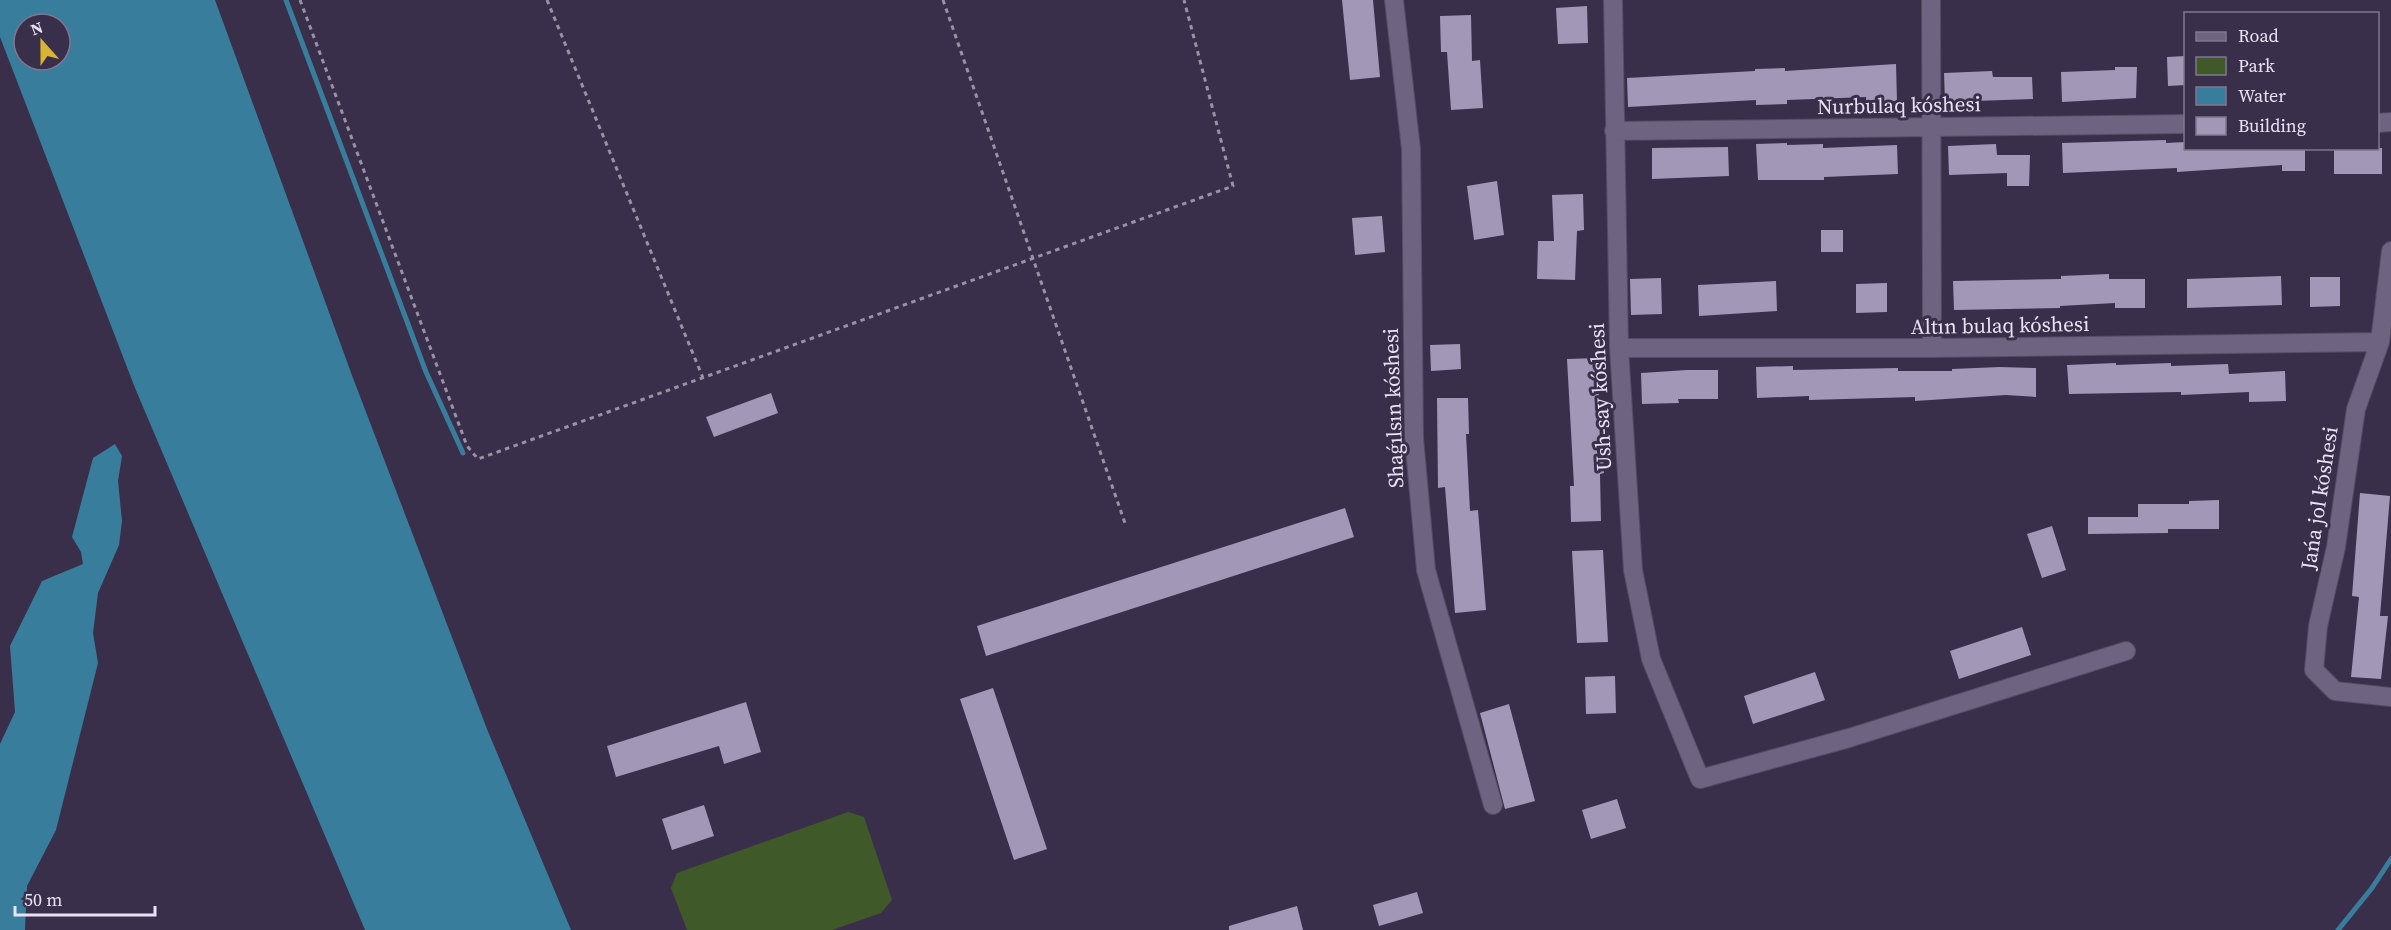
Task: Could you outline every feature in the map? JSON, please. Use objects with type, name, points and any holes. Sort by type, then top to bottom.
[{"type":"street","name":"Shaǵılsın kóshesi","points":[[1394,0],[1411,149],[1414,438],[1426,570],[1493,806]]},
{"type":"street","name":"Ush-say kóshesi","points":[[1613,0],[1619,348],[1633,570],[1651,659],[1700,779],[1850,738],[2126,651]]},
{"type":"street","points":[[1931,0],[1932,348]]},
{"type":"street","name":"Nurbulaq kóshesi","points":[[1614,131],[2184,124]]},
{"type":"street","name":"Jańa jol kóshesi","points":[[2391,251],[2380,342],[2356,409],[2336,547],[2318,626],[2314,670],[2335,691],[2391,697]]},
{"type":"street","name":"Altın bulaq kóshesi","points":[[1619,348],[1932,348],[2380,342]]},
{"type":"path","points":[[300,0],[467,446],[478,459],[1233,186],[1184,0]]},
{"type":"path","points":[[547,0],[703,378]]},
{"type":"path","points":[[943,0],[1126,526]]},
{"type":"green space","points":[[848,812],[864,817],[892,900],[881,913],[832,930],[687,930],[671,888],[677,873]]},
{"type":"water","points":[[0,0],[215,0],[353,378],[487,729],[571,930],[365,930],[135,388],[13,72],[72,72],[72,12],[12,12],[12,68],[0,37]]},
{"type":"water","points":[[115,444],[122,456],[118,481],[122,521],[119,545],[98,593],[93,633],[98,663],[56,830],[27,886],[25,930],[0,930],[0,744],[15,712],[10,646],[42,581],[83,564],[81,552],[72,537],[93,458]]},
{"type":"building","points":[[1342,0],[1373,0],[1380,77],[1350,80]]},
{"type":"building","points":[[1587,6],[1588,43],[1558,44],[1556,8]]},
{"type":"building","points":[[1471,15],[1472,61],[1480,60],[1483,108],[1451,110],[1447,52],[1441,52],[1440,16]]},
{"type":"building","points":[[2184,56],[2184,85],[2168,86],[2167,57]]},
{"type":"building","points":[[1896,64],[1897,101],[1866,102],[1866,97],[1787,100],[1787,104],[1756,105],[1756,100],[1628,107],[1627,78],[1755,71],[1755,69],[1785,68],[1785,71]]},
{"type":"building","points":[[2115,67],[2137,67],[2136,98],[2062,102],[2061,72],[2115,70]]},
{"type":"building","points":[[1992,71],[1993,77],[2032,77],[2033,99],[1945,102],[1944,73]]},
{"type":"building","points":[[2166,140],[2166,143],[2184,142],[2184,150],[2305,150],[2305,171],[2282,171],[2282,165],[2177,172],[2177,168],[2063,173],[2062,143]]},
{"type":"building","points":[[1787,143],[1787,145],[1823,144],[1823,148],[1897,145],[1898,174],[1824,177],[1824,180],[1758,180],[1756,144]]},
{"type":"building","points":[[1996,144],[1997,155],[2030,155],[2029,186],[2007,186],[2007,173],[1949,175],[1948,146]]},
{"type":"building","points":[[1728,147],[1729,176],[1652,179],[1652,148]]},
{"type":"building","points":[[2382,148],[2382,174],[2334,174],[2334,150],[2379,150]]},
{"type":"building","points":[[1497,181],[1504,235],[1474,240],[1467,186]]},
{"type":"building","points":[[1583,194],[1584,230],[1577,231],[1575,280],[1537,279],[1538,241],[1554,241],[1552,195]]},
{"type":"building","points":[[1382,216],[1385,252],[1355,255],[1352,218]]},
{"type":"building","points":[[1821,230],[1843,230],[1843,252],[1821,252]]},
{"type":"building","points":[[2109,274],[2109,279],[2145,279],[2145,308],[2115,308],[2115,303],[2060,306],[2060,308],[1954,310],[1953,281],[2061,279],[2061,276]]},
{"type":"building","points":[[2281,276],[2282,305],[2187,308],[2187,279]]},
{"type":"building","points":[[2310,277],[2340,277],[2340,306],[2310,307]]},
{"type":"building","points":[[1661,278],[1662,314],[1631,315],[1630,279]]},
{"type":"building","points":[[1776,281],[1777,311],[1699,316],[1698,285]]},
{"type":"building","points":[[1887,283],[1887,312],[1856,313],[1856,284]]},
{"type":"building","points":[[1460,344],[1461,369],[1431,371],[1430,345]]},
{"type":"building","points":[[1598,358],[1600,449],[1603,449],[1604,473],[1600,474],[1601,521],[1571,522],[1570,486],[1574,486],[1567,359]]},
{"type":"building","points":[[2116,363],[2116,365],[2171,363],[2171,366],[2228,364],[2229,374],[2285,371],[2286,401],[2249,402],[2249,392],[2181,395],[2181,392],[2069,394],[2067,365]]},
{"type":"building","points":[[1793,366],[1793,370],[1898,368],[1898,371],[2036,368],[2036,397],[2006,395],[1915,401],[1915,397],[1809,400],[1809,396],[1757,398],[1756,367]]},
{"type":"building","points":[[1718,370],[1718,399],[1678,399],[1679,403],[1642,404],[1641,373]]},
{"type":"building","points":[[771,393],[778,413],[714,437],[706,417]]},
{"type":"building","points":[[1437,398],[1468,398],[1469,434],[1466,434],[1470,511],[1478,510],[1486,610],[1455,613],[1445,487],[1438,488]]},
{"type":"building","points":[[2360,493],[2390,496],[2380,616],[2388,616],[2381,679],[2351,677],[2359,597],[2352,596]]},
{"type":"building","points":[[2219,500],[2219,529],[2168,529],[2168,533],[2088,534],[2088,517],[2138,517],[2138,504],[2189,504],[2189,501]]},
{"type":"building","points":[[1345,508],[1354,537],[986,656],[977,626]]},
{"type":"building","points":[[2052,526],[2066,570],[2042,578],[2027,534]]},
{"type":"building","points":[[1603,550],[1608,642],[1577,643],[1572,551]]},
{"type":"building","points":[[2022,627],[2031,655],[1959,679],[1950,651]]},
{"type":"building","points":[[1815,672],[1825,700],[1753,724],[1744,696]]},
{"type":"building","points":[[1615,676],[1616,713],[1586,714],[1585,677]]},
{"type":"building","points":[[993,688],[1047,849],[1014,860],[960,699]]},
{"type":"building","points":[[746,702],[761,752],[724,764],[719,746],[616,777],[607,746]]},
{"type":"building","points":[[1509,704],[1535,801],[1505,809],[1480,713]]},
{"type":"building","points":[[1617,799],[1626,828],[1591,839],[1582,810]]},
{"type":"building","points":[[704,805],[714,836],[672,850],[662,819]]},
{"type":"building","points":[[1417,892],[1423,913],[1379,926],[1373,905]]},
{"type":"building","points":[[1297,906],[1303,930],[1229,930],[1229,926]]},
{"type":"waterway","points":[[286,0],[426,372],[463,453]]},
{"type":"waterway","points":[[2338,930],[2372,888],[2391,859]]}]
